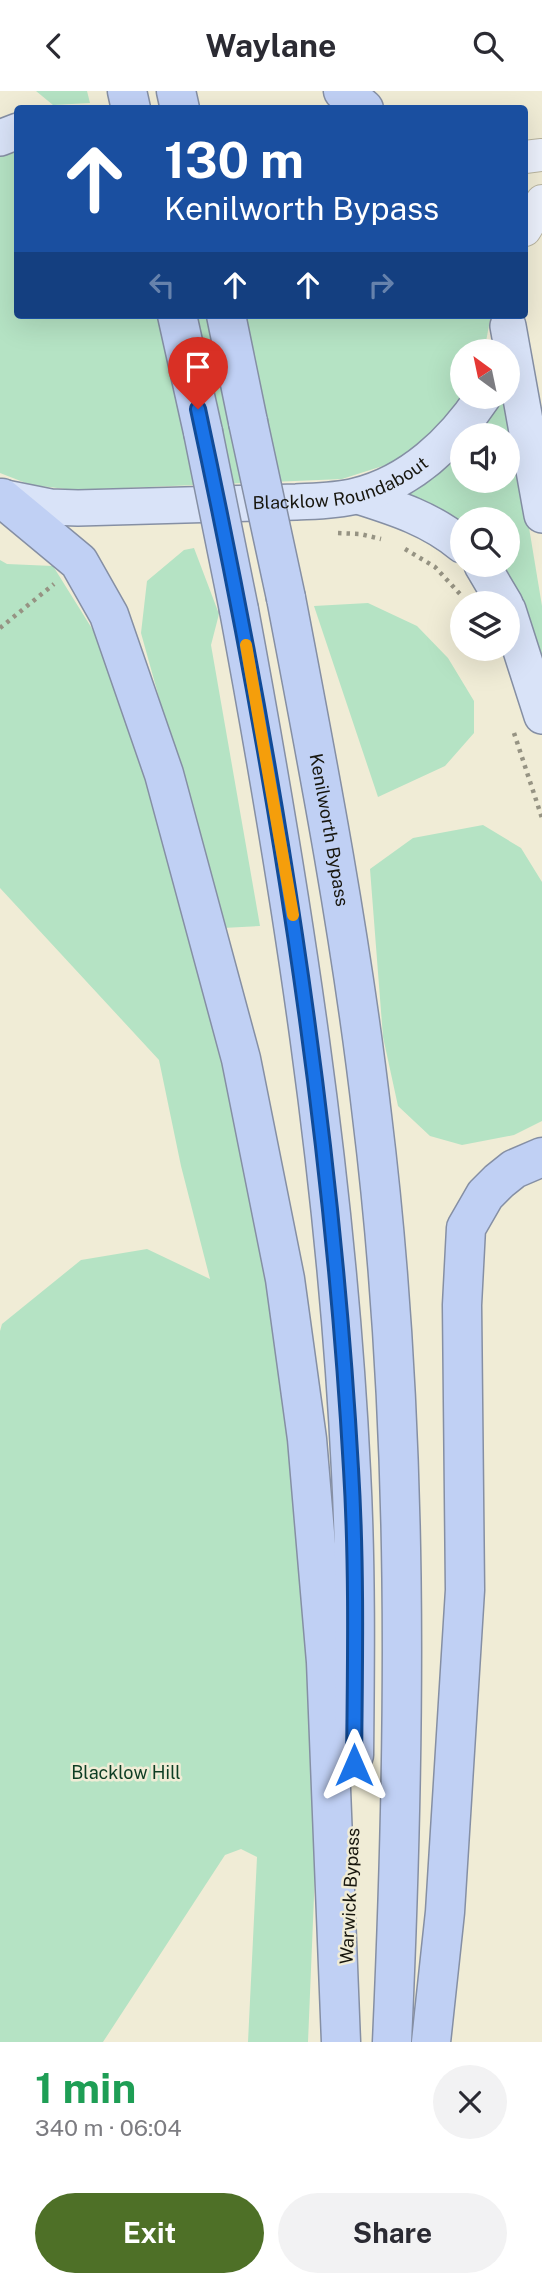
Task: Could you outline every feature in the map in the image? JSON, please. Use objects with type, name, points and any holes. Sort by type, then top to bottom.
[{"type":"highway","points":[[343,91],[360,105]]},
{"type":"highway","name":"Warwick Bypass","points":[[178,319],[203,432],[268,764],[303,987],[334,1248],[351,1469],[355,1583],[354,1817],[342,2042]]},
{"type":"highway","name":"Kenilworth Bypass","points":[[227,319],[286,598],[341,896],[373,1118],[393,1352],[402,1545],[401,1853],[392,2042]]},
{"type":"highway","points":[[1,498],[79,562],[109,615],[164,774],[241,1059],[285,1279],[307,1439],[326,1662],[342,2042]]},
{"type":"highway","points":[[431,2042],[446,1899],[465,1590],[462,1305],[466,1228],[485,1195],[499,1181],[514,1169],[542,1157]]},
{"type":"main road","points":[[528,225],[542,201]]},
{"type":"main road","points":[[506,331],[542,515]]},
{"type":"main road","name":"Blacklow Roundabout","points":[[1,498],[50,507],[78,508],[331,501],[358,496],[416,469],[458,431],[474,409]]},
{"type":"main road","points":[[358,496],[421,517],[450,535]]},
{"type":"main road","points":[[520,647],[542,716]]},
{"type":"path","points":[[0,628],[56,582]]},
{"type":"green space","points":[[36,91],[87,91],[90,103],[53,105]]},
{"type":"green space","points":[[14,144],[14,319],[490,319],[486,339],[450,339],[450,409],[452,409],[418,448],[392,463],[342,479],[75,490],[31,485],[0,473],[0,149]]},
{"type":"green space","points":[[492,409],[508,409],[511,423],[483,423]]},
{"type":"green space","points":[[450,459],[450,493],[520,493],[520,473],[542,606],[542,666],[520,616],[520,591],[509,591],[503,577],[520,577],[520,507],[450,507],[450,520],[403,495]]},
{"type":"green space","points":[[194,548],[219,614],[211,645],[260,926],[223,928],[141,633],[147,581],[184,550]]},
{"type":"green space","name":"Blacklow Hill","points":[[0,560],[7,564],[53,566],[96,635],[168,847],[219,1033],[268,1279],[301,1558],[316,1848],[308,2042],[248,2042],[257,1857],[241,1849],[225,1855],[103,2042],[0,2042],[0,1331],[2,1324],[81,1260],[147,1249],[210,1279],[181,1166],[159,1060],[0,888]]},
{"type":"green space","points":[[368,603],[417,626],[448,658],[474,701],[474,733],[445,766],[378,797],[314,606]]},
{"type":"green space","points":[[483,825],[521,848],[542,882],[542,1121],[514,1135],[462,1145],[430,1136],[398,1106],[383,1037],[370,869],[413,838]]},
{"type":"slow traffic","points":[[246,645],[293,915]]},
{"type":"route","points":[[198,409],[268,764],[315,1073],[334,1248],[351,1469],[355,1583],[354,1765]]}]
